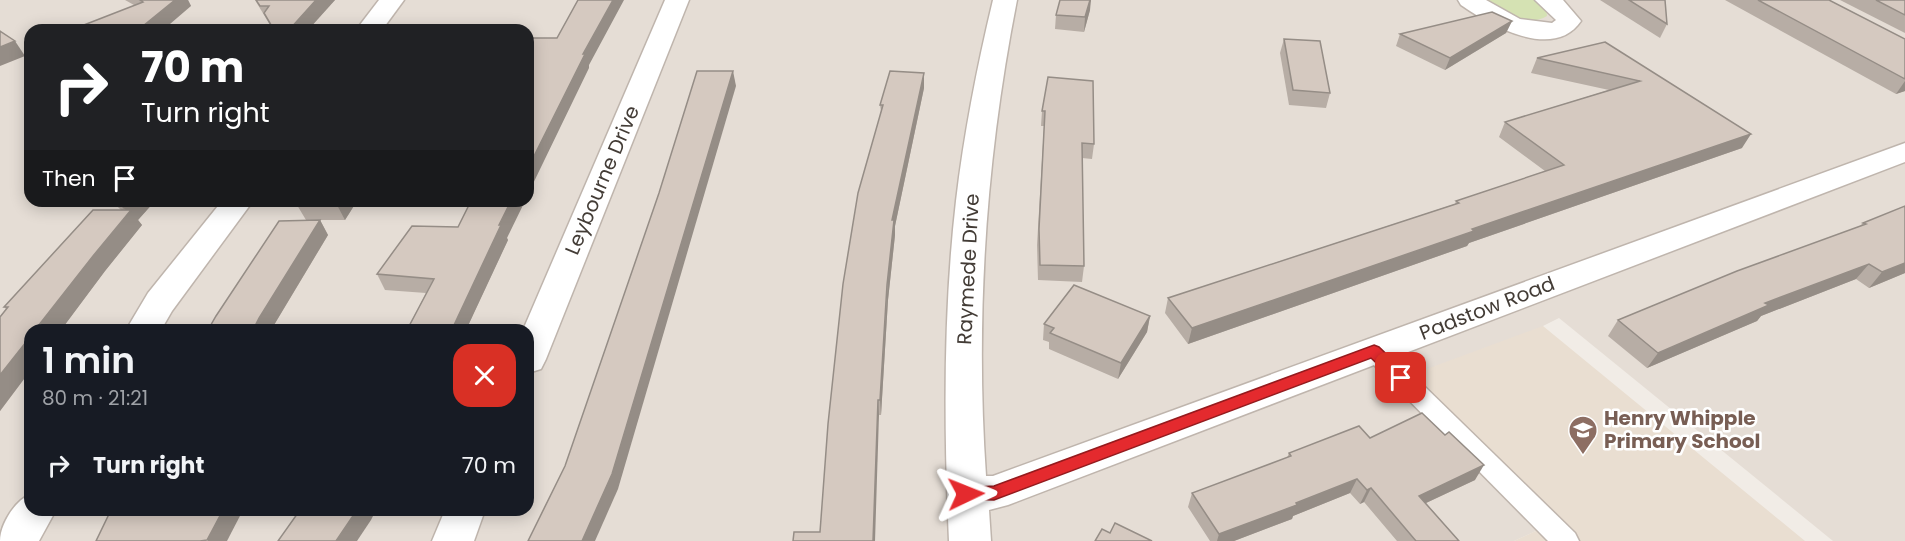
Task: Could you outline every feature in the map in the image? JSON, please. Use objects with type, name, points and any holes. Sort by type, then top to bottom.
[{"type":"street","points":[[374,24],[392,0]]},
{"type":"street","name":"Leybourne Drive","points":[[534,345],[677,0]]},
{"type":"street","name":"Raymede Drive","points":[[970,541],[966,494],[963,314],[973,176],[995,42],[1005,0]]},
{"type":"street","points":[[1470,0],[1501,22],[1530,30],[1558,31],[1569,21],[1560,9],[1547,0]]},
{"type":"street","name":"Padstow Road","points":[[966,494],[994,493],[1905,152]]},
{"type":"street","points":[[147,324],[160,302],[233,207]]},
{"type":"street","points":[[17,541],[32,516]]},
{"type":"street","points":[[453,541],[463,516]]},
{"type":"lane","points":[[1374,351],[1566,541]]},
{"type":"shaded area","points":[[0,0],[1905,0],[1905,541],[1833,541],[1559,318],[1543,326],[1540,529],[1514,541],[0,541]]},
{"type":"shaded area","name":"Henry Whipple Primary School","points":[[1543,326],[1805,541],[1514,541],[1540,529],[1389,383]]},
{"type":"green space","points":[[1482,0],[1535,0],[1546,8],[1547,16],[1531,20],[1522,19]]},
{"type":"building","points":[[140,0],[175,0],[145,24],[86,24],[143,2]]},
{"type":"building","points":[[256,0],[316,0],[294,24],[270,24],[264,13],[269,6],[260,6]]},
{"type":"building","points":[[578,0],[613,0],[583,54],[585,54],[534,156],[534,38],[557,38]]},
{"type":"building","points":[[1060,0],[1090,0],[1085,17],[1056,15]]},
{"type":"building","points":[[1629,0],[1665,0],[1667,24]]},
{"type":"building","points":[[1758,0],[1829,0],[1905,39],[1905,79]]},
{"type":"building","points":[[1876,0],[1905,0],[1905,15]]},
{"type":"building","points":[[1492,12],[1512,21],[1450,58],[1400,34]]},
{"type":"building","points":[[0,31],[15,41],[0,47]]},
{"type":"building","points":[[1284,39],[1320,41],[1330,93],[1293,90]]},
{"type":"building","points":[[1605,42],[1751,134],[1192,328],[1168,298],[1459,203],[1456,201],[1564,165],[1505,122],[1640,81],[1537,58]]},
{"type":"building","points":[[697,71],[733,71],[612,474],[582,541],[528,541],[565,466],[659,193]]},
{"type":"building","points":[[890,71],[924,73],[892,220],[894,220],[887,285],[880,400],[878,400],[873,541],[793,541],[794,532],[820,532],[828,424],[843,284],[858,193],[883,105],[880,105]]},
{"type":"building","points":[[1048,77],[1093,81],[1094,144],[1082,143],[1084,266],[1040,265],[1039,229],[1045,111],[1042,111]]},
{"type":"building","points":[[1905,206],[1905,263],[1882,272],[1869,264],[1765,303],[1769,305],[1658,353],[1618,320],[1737,271],[1866,224],[1863,223]]},
{"type":"building","points":[[468,207],[508,207],[454,324],[410,324],[434,279],[377,274],[412,226],[458,227]]},
{"type":"building","points":[[93,210],[131,210],[40,324],[24,324],[24,345],[0,375],[0,317],[8,307],[4,307]]},
{"type":"building","points":[[320,220],[256,324],[211,324],[216,316],[279,221]]},
{"type":"building","points":[[1074,285],[1150,316],[1121,363],[1050,333],[1054,328],[1044,324]]},
{"type":"building","points":[[1422,413],[1445,435],[1449,432],[1484,465],[1419,496],[1459,541],[1416,541],[1371,488],[1367,490],[1357,479],[1296,503],[1297,505],[1219,534],[1192,493],[1291,456],[1289,453],[1359,426],[1370,438]]},
{"type":"building","points":[[108,516],[220,516],[207,540],[96,541]]},
{"type":"building","points":[[296,516],[353,516],[336,541],[278,541]]},
{"type":"building","points":[[1115,523],[1152,541],[1095,541],[1102,529],[1110,533]]},
{"type":"place","name":"Henry Whipple Primary School","points":[[1583,456]]},
{"type":"route","points":[[966,494],[994,493],[1374,351],[1401,378]]}]
